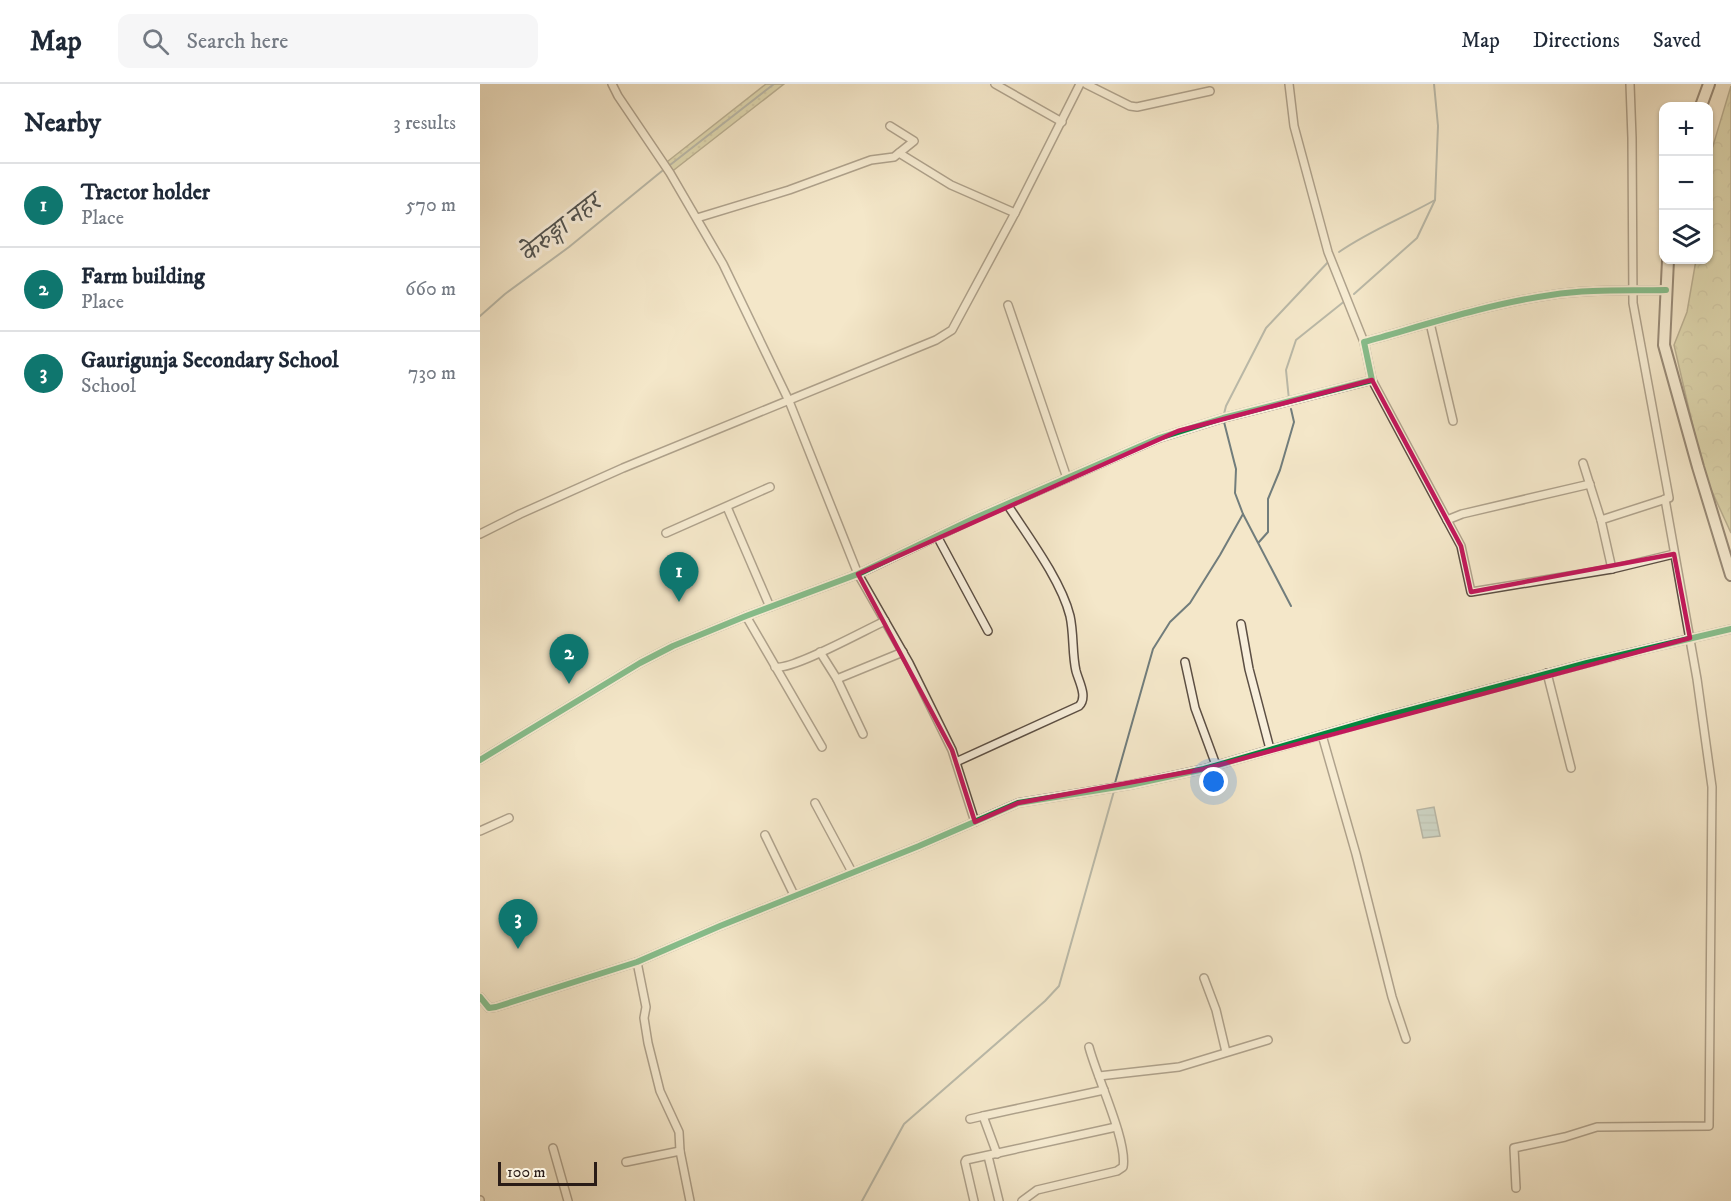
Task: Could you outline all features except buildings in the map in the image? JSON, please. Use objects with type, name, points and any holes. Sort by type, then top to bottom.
[{"type":"main road","points":[[1702,102],[1709,84]]},
{"type":"main road","points":[[1668,264],[1665,345],[1731,575]]},
{"type":"street","points":[[612,84],[723,264],[789,402],[858,574],[903,652],[952,750],[975,822]]},
{"type":"street","points":[[995,84],[1062,122]]},
{"type":"street","points":[[480,534],[623,468],[789,402],[936,340],[952,330],[1015,213],[1080,84]]},
{"type":"street","points":[[1086,84],[1130,106],[1137,107],[1210,91]]},
{"type":"street","points":[[1289,84],[1294,126],[1328,252],[1364,342],[1372,380],[1461,546],[1471,592],[1612,569],[1674,554]]},
{"type":"street","points":[[1601,520],[1669,498],[1632,290],[1630,84]]},
{"type":"street","points":[[697,219],[789,190],[871,160],[894,157],[914,141],[890,126]]},
{"type":"street","points":[[899,153],[951,185],[1015,213]]},
{"type":"street","points":[[1364,342],[1521,300],[1581,291],[1666,290]]},
{"type":"street","points":[[1008,305],[1067,478]]},
{"type":"street","points":[[1430,323],[1453,421]]},
{"type":"street","points":[[480,760],[640,663],[673,646],[858,574],[1067,478],[1178,431],[1372,380]]},
{"type":"street","points":[[1583,463],[1601,520],[1612,569]]},
{"type":"street","points":[[1447,520],[1462,514],[1590,484]]},
{"type":"street","points":[[666,533],[770,487]]},
{"type":"street","points":[[1516,1188],[1514,1148],[1565,1137],[1597,1127],[1708,1126],[1712,787],[1690,638],[1665,499]]},
{"type":"street","points":[[956,762],[1079,706],[1084,697],[1076,670],[1067,608],[1054,581],[1007,504]]},
{"type":"street","points":[[727,507],[770,607]]},
{"type":"street","points":[[937,536],[988,631]]},
{"type":"street","points":[[746,616],[822,747]]},
{"type":"street","points":[[776,667],[782,669],[885,621]]},
{"type":"street","points":[[1241,624],[1248,669],[1270,749]]},
{"type":"street","points":[[480,997],[489,1008],[496,1007],[637,962],[1018,804],[1130,785],[1216,765],[1547,673],[1731,629]]},
{"type":"street","points":[[820,651],[837,679],[863,734]]},
{"type":"street","points":[[837,679],[903,652]]},
{"type":"street","points":[[1185,662],[1196,708],[1216,765]]},
{"type":"street","points":[[1547,673],[1571,768]]},
{"type":"street","points":[[1322,735],[1356,854],[1392,997],[1406,1039]]},
{"type":"street","points":[[815,803],[852,872]]},
{"type":"street","points":[[480,831],[509,818]]},
{"type":"street","points":[[765,835],[794,895]]},
{"type":"street","points":[[637,962],[646,1007],[644,1018],[648,1043],[660,1091],[679,1132],[680,1151],[690,1201]]},
{"type":"street","points":[[1204,978],[1216,1010],[1226,1052]]},
{"type":"street","points":[[1099,1076],[1179,1067],[1268,1040]]},
{"type":"street","points":[[1022,1201],[1036,1190],[1117,1171],[1123,1167],[1125,1160],[1116,1127],[1089,1047]]},
{"type":"street","points":[[970,1119],[1104,1090]]},
{"type":"street","points":[[983,1116],[997,1154]]},
{"type":"street","points":[[974,1201],[965,1162],[969,1159],[1116,1127]]},
{"type":"street","points":[[553,1148],[568,1201]]},
{"type":"street","points":[[626,1162],[680,1151]]},
{"type":"street","points":[[988,1156],[999,1201]]},
{"type":"highlighted area","points":[[1372,380],[1461,546],[1471,592],[1674,554],[1690,638],[1204,769],[1018,803],[975,822],[952,750],[858,574],[1178,431]]},
{"type":"green space","points":[[766,84],[784,84],[670,173],[663,165]]},
{"type":"green space","points":[[1731,86],[1731,533],[1704,474],[1674,345],[1687,312],[1695,264],[1713,264],[1713,146]]},
{"type":"water","points":[[1434,807],[1440,836],[1423,838],[1417,810]]},
{"type":"waterway","name":"केेरुङ्गा नहर","points":[[670,165],[774,84]]},
{"type":"waterway","points":[[1354,294],[1417,238],[1435,200],[1438,126],[1434,84]]},
{"type":"waterway","name":"केेरुङ्गा नहर","points":[[480,316],[662,171]]},
{"type":"waterway","points":[[1339,252],[1435,200]]},
{"type":"waterway","points":[[1291,606],[1243,514],[1235,493],[1236,469],[1223,418],[1226,406],[1266,328],[1330,260]]},
{"type":"waterway","points":[[1289,400],[1286,370],[1296,340],[1346,300]]},
{"type":"waterway","points":[[1259,542],[1268,532],[1268,499],[1280,470],[1294,422],[1291,409]]},
{"type":"waterway","points":[[1115,783],[1153,649],[1170,622],[1190,603],[1243,514]]},
{"type":"waterway","points":[[862,1201],[904,1124],[1045,1001],[1059,986],[1114,791]]},
{"type":"cycle path","points":[[480,760],[640,663],[673,646],[858,574],[975,518],[1159,438],[1223,418],[1372,380],[1364,342],[1527,299],[1580,292],[1666,290]]},
{"type":"cycle path","points":[[480,997],[489,1008],[496,1007],[637,962],[1018,803],[1130,785],[1204,769],[1380,718],[1587,663],[1731,629]]},
{"type":"place","name":"Tractor holder","points":[[679,602]]},
{"type":"place","name":"Farm building","points":[[569,684]]},
{"type":"place","name":"Gaurigunja Secondary School","points":[[518,949]]}]
